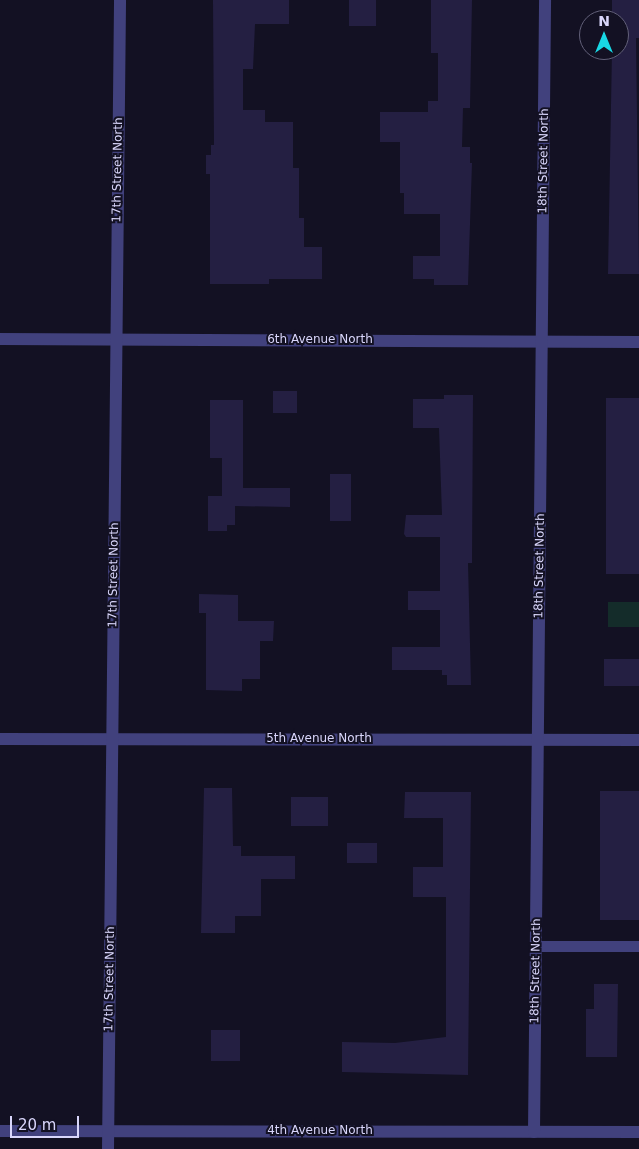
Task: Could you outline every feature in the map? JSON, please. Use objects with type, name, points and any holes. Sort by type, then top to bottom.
[{"type":"street","name":"17th Street North","points":[[108,1149],[120,0]]},
{"type":"street","name":"18th Street North","points":[[534,1132],[545,0]]},
{"type":"street","name":"6th Avenue North","points":[[0,339],[639,342]]},
{"type":"street","name":"5th Avenue North","points":[[0,739],[639,740]]},
{"type":"street","name":"4th Avenue North","points":[[0,1131],[639,1132]]},
{"type":"lane","points":[[536,946],[639,946]]},
{"type":"green space","points":[[608,602],[639,602],[639,627],[608,627]]},
{"type":"building","points":[[213,0],[289,0],[289,24],[255,24],[253,69],[243,69],[243,110],[265,110],[265,122],[293,122],[293,168],[299,168],[299,218],[304,218],[304,247],[322,247],[322,279],[269,279],[269,284],[210,284],[210,174],[206,174],[206,155],[211,155],[211,145],[214,145]]},
{"type":"building","points":[[349,0],[376,0],[376,26],[349,26]]},
{"type":"building","points":[[431,0],[472,0],[470,108],[463,108],[462,147],[470,147],[470,163],[472,163],[468,285],[434,285],[434,279],[413,279],[413,256],[440,256],[440,214],[404,214],[404,193],[400,193],[400,142],[380,142],[380,112],[428,112],[428,101],[438,101],[438,53],[431,53]]},
{"type":"building","points":[[612,0],[639,0],[639,38],[636,38],[639,274],[608,274],[612,60],[629,60],[629,10],[612,10]]},
{"type":"building","points":[[273,391],[297,391],[297,413],[273,413]]},
{"type":"building","points":[[444,395],[473,395],[472,563],[468,563],[471,685],[447,685],[447,675],[442,675],[442,670],[392,670],[392,647],[440,647],[440,610],[408,610],[408,591],[440,591],[440,537],[406,537],[404,534],[406,515],[442,515],[439,428],[413,428],[413,399],[444,399]]},
{"type":"building","points":[[606,398],[639,398],[639,574],[606,574]]},
{"type":"building","points":[[210,400],[243,400],[243,488],[290,488],[290,507],[235,506],[235,525],[227,525],[227,531],[208,531],[208,496],[222,496],[222,458],[210,458]]},
{"type":"building","points":[[330,474],[351,474],[351,521],[330,521]]},
{"type":"building","points":[[199,594],[238,595],[238,621],[274,621],[273,641],[260,641],[260,679],[242,679],[242,691],[206,690],[206,613],[199,613]]},
{"type":"building","points":[[604,659],[639,659],[639,686],[604,686]]},
{"type":"building","points":[[204,788],[232,788],[233,846],[241,846],[241,856],[295,856],[295,879],[261,879],[261,916],[235,916],[235,933],[201,933]]},
{"type":"building","points":[[600,791],[639,791],[639,920],[600,920]]},
{"type":"building","points":[[405,792],[471,792],[468,1075],[342,1072],[342,1042],[395,1043],[446,1037],[446,897],[413,897],[413,867],[443,867],[443,818],[404,818]]},
{"type":"building","points":[[291,797],[328,797],[328,826],[291,826]]},
{"type":"building","points":[[347,843],[377,843],[377,863],[347,863]]},
{"type":"building","points":[[594,984],[618,984],[617,1057],[586,1057],[586,1009],[594,1009]]},
{"type":"building","points":[[211,1030],[240,1030],[240,1061],[211,1061]]}]
